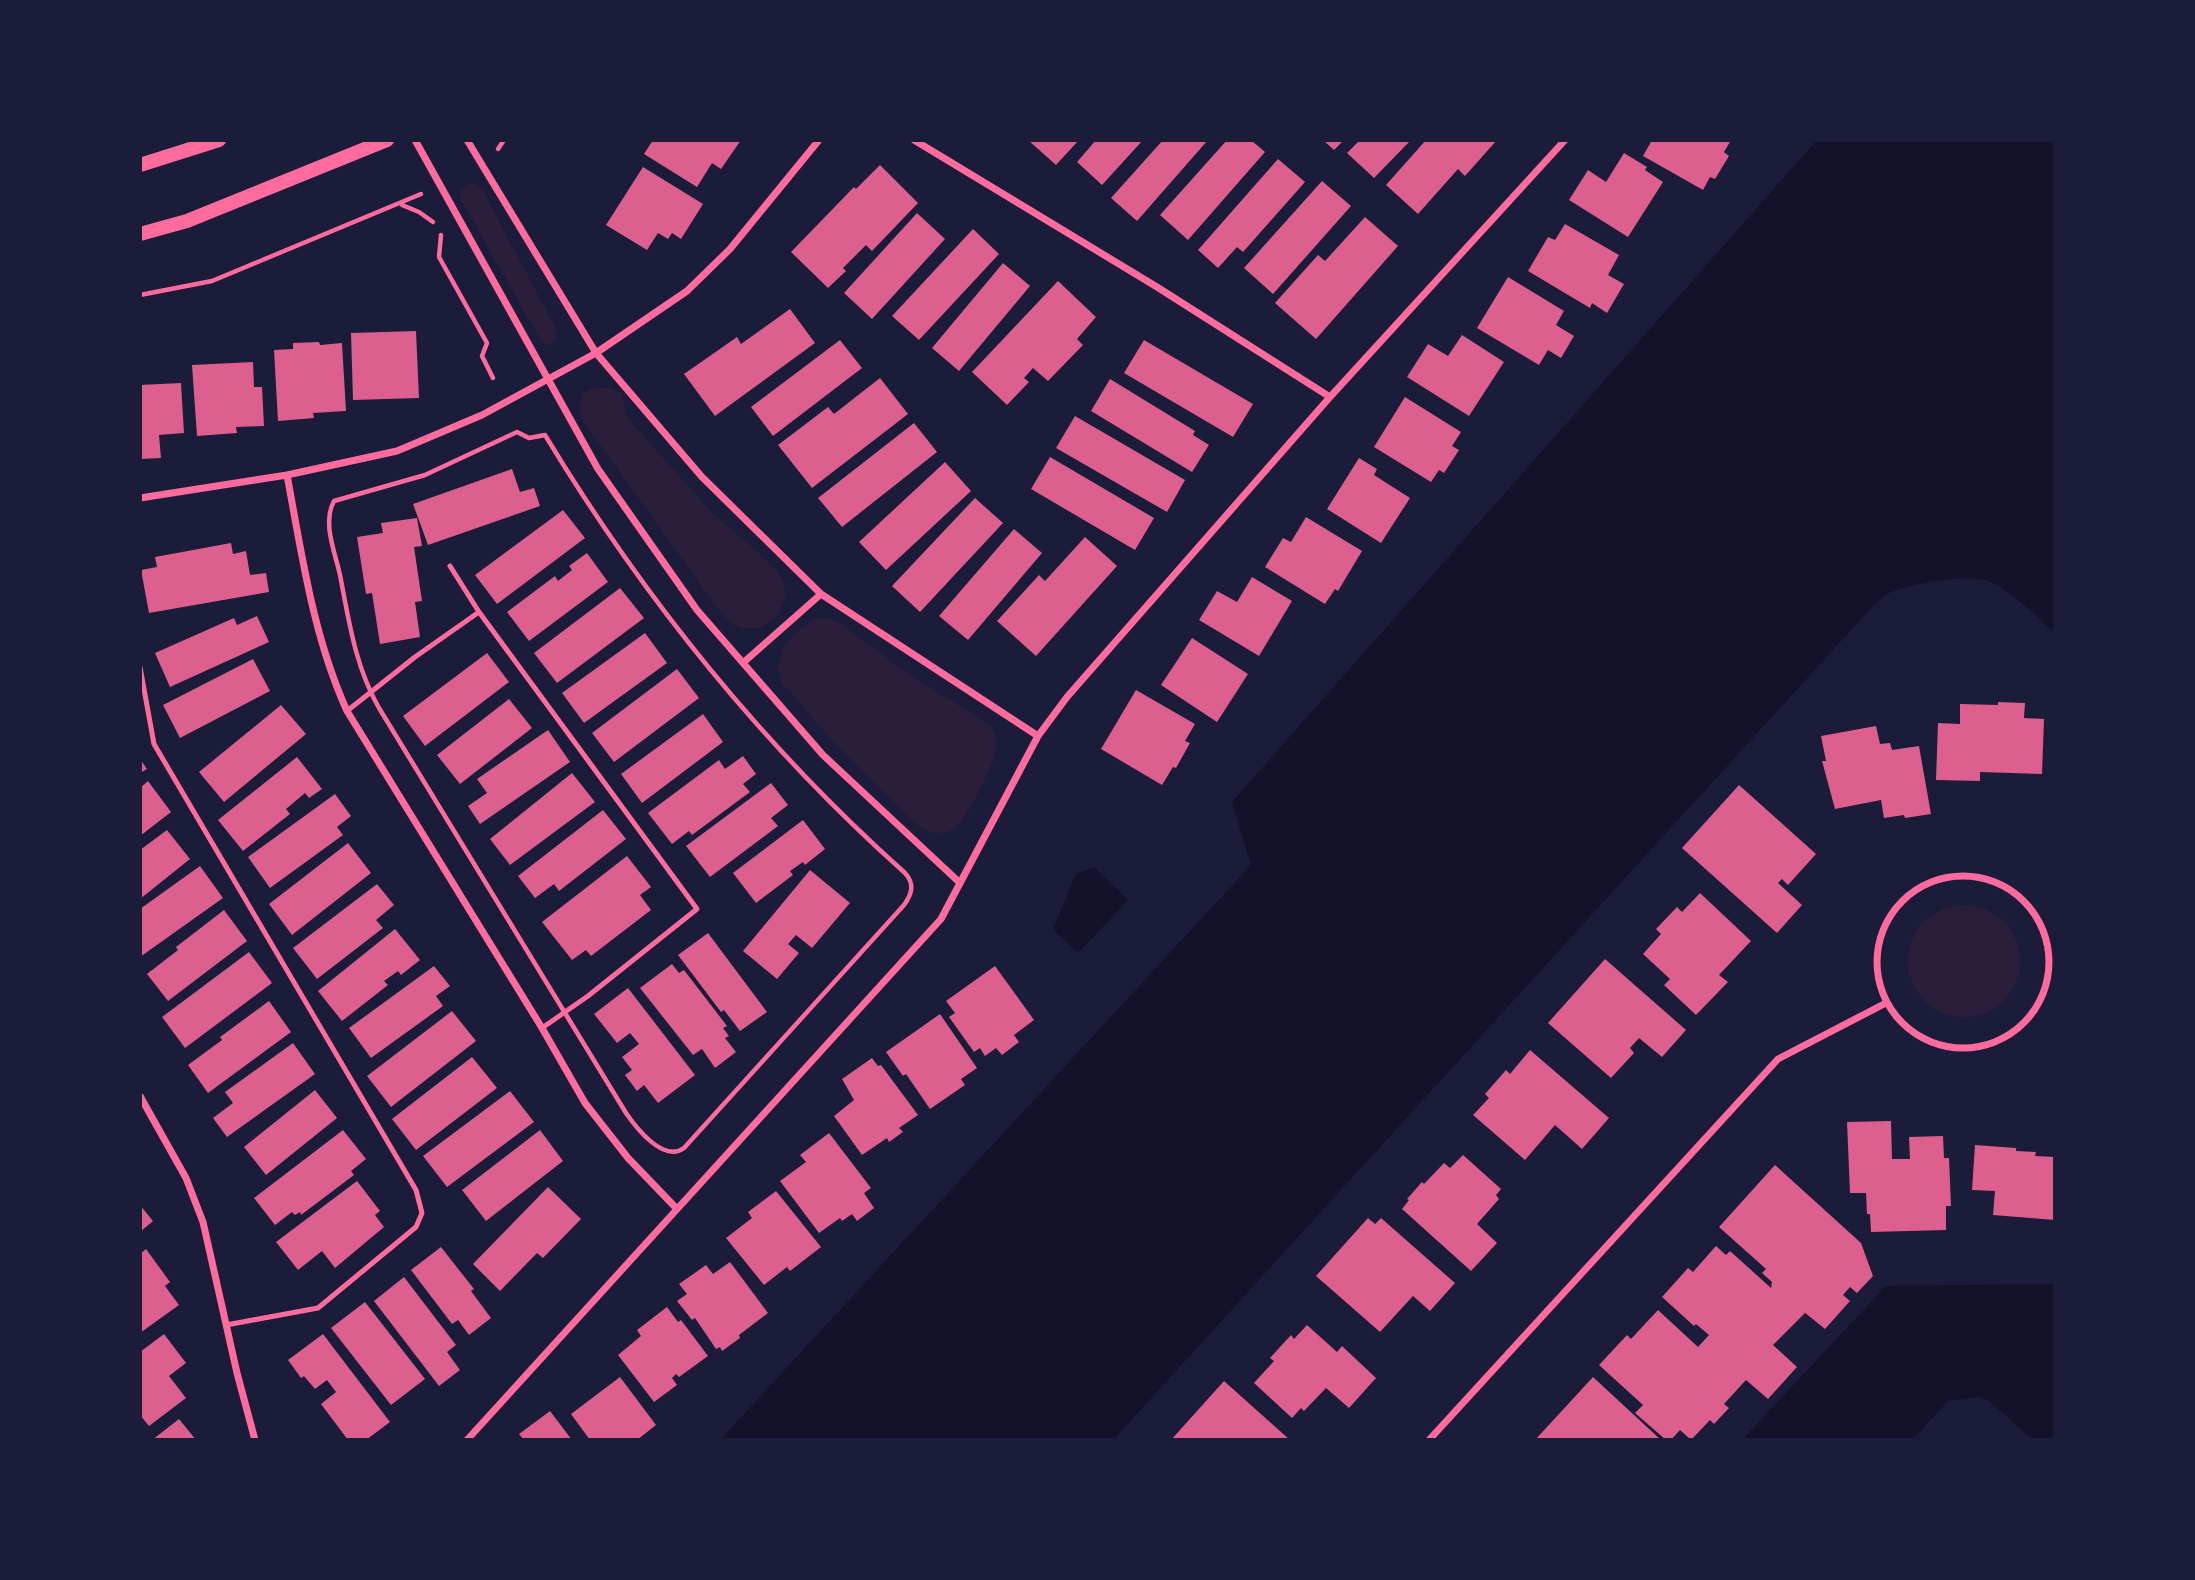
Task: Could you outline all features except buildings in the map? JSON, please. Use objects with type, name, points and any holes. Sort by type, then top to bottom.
[{"type":"main road","points":[[140,165],[219,140]]},
{"type":"main road","points":[[140,234],[187,220],[387,140]]},
{"type":"street","points":[[415,140],[584,447],[697,610],[823,755],[959,881]]},
{"type":"street","points":[[467,140],[596,354],[702,477],[821,594],[1038,736]]},
{"type":"street","points":[[140,498],[287,475],[397,451],[482,415],[596,354],[687,292],[730,248],[819,140]]},
{"type":"street","points":[[914,140],[1157,287],[1331,397]]},
{"type":"street","points":[[467,1440],[941,919],[1038,736],[1067,697],[1331,397],[1565,140]]},
{"type":"street","points":[[287,475],[316,628],[331,676],[346,711],[542,1028],[585,1103],[628,1158],[677,1209]]},
{"type":"street","points":[[744,662],[821,594]]},
{"type":"street","points":[[1949,877],[1976,877],[2002,885],[2024,901],[2040,923],[2049,952],[2048,982],[2036,1009],[2016,1031],[1989,1045],[1959,1049],[1930,1042],[1904,1026],[1886,1003],[1877,977],[1877,950],[1885,924],[1900,902],[1923,885],[1949,877]]},
{"type":"street","points":[[1429,1440],[1778,1059],[1886,1003]]},
{"type":"street","points":[[140,1096],[186,1178],[199,1211],[255,1440]]},
{"type":"lane","points":[[450,566],[479,612],[697,909],[588,996],[542,1028]]},
{"type":"lane","points":[[346,711],[415,657],[479,612]]},
{"type":"lane","points":[[140,667],[154,744],[421,1201],[421,1221],[405,1239],[318,1308],[226,1325]]},
{"type":"path","points":[[480,162],[505,140]]},
{"type":"path","points":[[140,295],[212,281],[401,204],[440,184]]},
{"type":"path","points":[[401,204],[424,215],[436,225]]},
{"type":"path","points":[[440,231],[442,238],[439,257],[487,343],[482,356],[493,379]]},
{"type":"shaded area","points":[[1817,140],[2055,140],[2055,633],[2008,592],[1982,579],[1925,583],[1889,593],[1880,600],[1113,1440],[720,1440],[1251,865],[1232,802]]},
{"type":"shaded area","points":[[470,184],[482,188],[557,331],[556,340],[550,345],[540,339],[461,200],[461,190]]},
{"type":"shaded area","points":[[594,387],[610,388],[622,393],[626,415],[630,421],[710,509],[779,574],[785,592],[784,602],[774,619],[757,628],[747,629],[733,624],[725,617],[583,421],[580,403],[583,392]]},
{"type":"shaded area","points":[[816,618],[830,618],[841,624],[905,671],[991,726],[996,742],[993,760],[971,807],[952,830],[933,832],[916,824],[838,747],[781,682],[778,667],[782,650],[796,632]]},
{"type":"shaded area","points":[[1094,867],[1128,900],[1078,953],[1053,929],[1076,874]]},
{"type":"shaded area","points":[[1964,905],[1986,909],[2004,921],[2016,939],[2020,961],[2016,983],[2004,1001],[1986,1013],[1964,1017],[1942,1013],[1924,1001],[1912,983],[1908,961],[1912,939],[1924,921],[1942,909]]},
{"type":"shaded area","points":[[2055,1284],[2055,1440],[2033,1440],[1988,1400],[1978,1397],[1948,1401],[1912,1440],[1742,1440],[1886,1286]]}]
